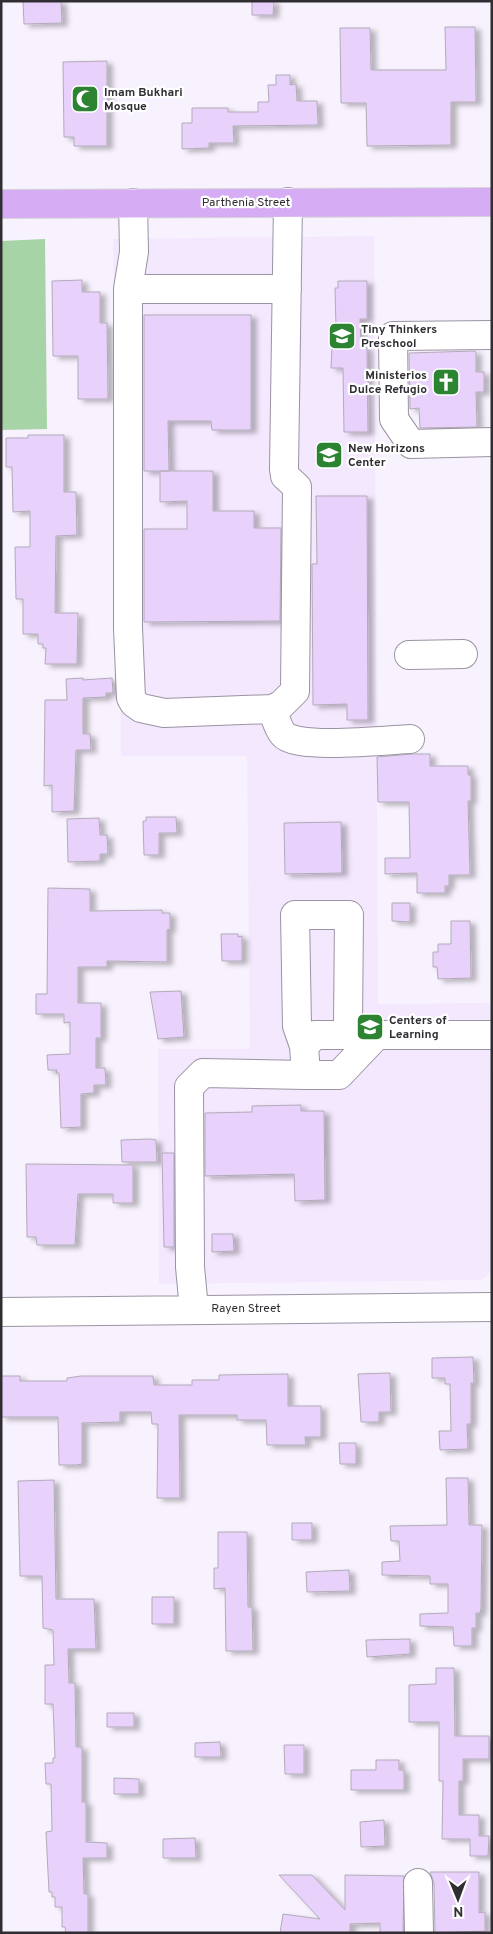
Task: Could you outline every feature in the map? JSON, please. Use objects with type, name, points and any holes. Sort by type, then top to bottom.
[{"type":"main road","name":"Parthenia Street","points":[[1,204],[492,202]]},
{"type":"street","points":[[133,203],[134,252],[128,302],[128,628],[131,698],[134,704],[152,712],[164,713],[272,709],[289,698],[295,691],[297,487],[285,476],[284,469],[288,202]]},
{"type":"street","points":[[128,302],[287,289]]},
{"type":"street","points":[[492,335],[393,336],[394,418],[411,444],[492,442]]},
{"type":"street","points":[[409,655],[463,654]]},
{"type":"street","points":[[272,709],[283,735],[292,741],[310,743],[410,740]]},
{"type":"street","points":[[306,1075],[304,1046],[297,1026],[295,915],[349,915],[348,1025],[370,1035]]},
{"type":"street","points":[[304,1046],[316,1035],[492,1034]]},
{"type":"street","points":[[194,1309],[190,1267],[189,1087],[203,1074],[340,1075],[370,1035]]},
{"type":"street","name":"Rayen Street","points":[[1,1312],[492,1307]]},
{"type":"street","points":[[418,1883],[419,1933]]},
{"type":"shaded area","points":[[374,236],[378,1004],[490,1003],[492,1269],[487,1276],[480,1280],[159,1284],[158,1049],[250,1049],[247,756],[121,756],[113,239]]},
{"type":"green space","points":[[45,239],[47,429],[1,430],[1,241]]},
{"type":"building","points":[[23,1],[61,1],[62,23],[24,24]]},
{"type":"building","points":[[252,1],[274,1],[273,15],[252,15]]},
{"type":"building","points":[[445,27],[475,27],[476,102],[451,102],[451,145],[367,146],[366,103],[341,103],[340,28],[370,28],[371,70],[446,70]]},
{"type":"building","name":"Imam Bukhari Mosque","points":[[107,61],[107,146],[74,146],[74,137],[64,137],[63,62]]},
{"type":"building","points":[[276,75],[290,75],[290,85],[296,84],[297,101],[317,101],[318,125],[233,126],[234,143],[209,143],[209,148],[182,149],[182,123],[192,123],[192,108],[228,108],[228,112],[258,112],[258,102],[269,102],[268,85],[276,85]]},
{"type":"building","points":[[82,280],[82,292],[100,292],[100,323],[107,323],[108,399],[78,399],[78,356],[53,356],[52,281]]},
{"type":"building","points":[[338,281],[367,281],[367,319],[360,319],[361,347],[367,347],[368,432],[344,432],[343,368],[331,368],[333,327],[336,327],[335,288],[338,288]]},
{"type":"building","points":[[144,315],[251,315],[251,430],[212,430],[211,421],[168,421],[169,471],[144,471]]},
{"type":"building","name":"Ministerios Dulce Refugio","points":[[476,352],[476,372],[484,372],[484,392],[476,392],[477,427],[420,428],[419,408],[410,409],[409,353]]},
{"type":"building","points":[[28,435],[64,435],[64,492],[76,492],[77,535],[56,536],[55,613],[78,613],[77,664],[45,664],[46,648],[43,648],[43,644],[38,644],[38,634],[23,634],[23,599],[16,599],[15,547],[30,547],[30,511],[13,512],[12,467],[6,467],[6,438],[28,438]]},
{"type":"building","points":[[160,471],[213,471],[213,511],[254,511],[254,528],[281,528],[280,621],[144,622],[144,529],[187,529],[187,501],[160,502]]},
{"type":"building","points":[[316,496],[367,496],[368,720],[347,720],[347,704],[313,705],[312,564],[317,564]]},
{"type":"building","points":[[83,678],[83,680],[112,678],[113,693],[106,693],[106,697],[83,698],[83,734],[90,734],[91,750],[76,750],[74,811],[52,812],[52,785],[44,786],[45,700],[67,700],[66,679]]},
{"type":"building","points":[[430,754],[430,766],[468,766],[468,775],[471,775],[471,801],[468,801],[470,875],[449,875],[449,886],[445,886],[445,893],[417,893],[417,873],[385,874],[385,858],[410,858],[409,802],[378,802],[377,757]]},
{"type":"building","points":[[146,817],[176,817],[177,833],[159,833],[159,855],[144,855],[143,821],[146,821]]},
{"type":"building","points":[[99,818],[100,835],[107,835],[108,854],[100,854],[100,861],[68,862],[67,819]]},
{"type":"building","points":[[341,822],[342,873],[285,874],[284,823]]},
{"type":"building","points":[[48,888],[90,889],[90,911],[162,910],[162,913],[170,913],[170,929],[167,930],[167,962],[107,961],[107,967],[78,967],[78,1003],[101,1003],[101,1038],[96,1038],[96,1068],[105,1068],[106,1085],[94,1085],[94,1093],[81,1094],[81,1127],[61,1128],[59,1073],[56,1073],[57,1070],[48,1070],[47,1055],[70,1054],[70,1022],[64,1023],[64,1014],[36,1014],[36,994],[47,994]]},
{"type":"building","points":[[392,903],[410,903],[410,922],[392,921]]},
{"type":"building","points":[[451,921],[470,921],[471,978],[438,979],[437,967],[433,967],[433,952],[438,952],[438,944],[451,944]]},
{"type":"building","points":[[221,934],[238,934],[238,937],[242,936],[242,961],[222,961]]},
{"type":"building","points":[[181,991],[184,1037],[158,1039],[150,992]]},
{"type":"building","points":[[301,1105],[301,1111],[324,1111],[325,1200],[295,1201],[294,1174],[205,1176],[205,1113],[252,1112],[252,1106]]},
{"type":"building","points":[[121,1140],[156,1140],[157,1162],[122,1162]]},
{"type":"building","points":[[162,1153],[174,1153],[174,1247],[164,1247]]},
{"type":"building","points":[[26,1164],[133,1165],[133,1203],[113,1203],[113,1194],[78,1194],[75,1245],[37,1245],[36,1237],[27,1237]]},
{"type":"building","points":[[212,1234],[233,1234],[234,1251],[212,1252]]},
{"type":"building","points":[[473,1357],[474,1383],[471,1383],[471,1424],[467,1424],[468,1449],[440,1450],[439,1431],[451,1431],[450,1384],[445,1384],[445,1378],[432,1378],[432,1358]]},
{"type":"building","points":[[390,1373],[391,1412],[379,1412],[379,1422],[361,1422],[358,1374]]},
{"type":"building","points":[[288,1374],[288,1406],[321,1406],[321,1437],[305,1437],[306,1445],[267,1445],[266,1420],[237,1420],[237,1415],[179,1415],[180,1498],[157,1498],[158,1424],[152,1424],[151,1412],[120,1412],[120,1422],[82,1423],[82,1464],[76,1465],[59,1465],[58,1417],[1,1417],[1,1376],[20,1376],[20,1381],[67,1381],[67,1378],[81,1376],[153,1376],[154,1385],[192,1385],[192,1380],[219,1380],[219,1375]]},
{"type":"building","points":[[339,1443],[356,1443],[356,1464],[340,1464]]},
{"type":"building","points":[[446,1478],[468,1478],[469,1525],[482,1525],[481,1608],[480,1613],[476,1613],[476,1628],[472,1628],[472,1646],[454,1646],[453,1627],[420,1626],[420,1614],[448,1613],[448,1584],[430,1584],[430,1576],[382,1575],[382,1562],[400,1561],[399,1541],[391,1541],[390,1526],[447,1525]]},
{"type":"building","points":[[54,1480],[56,1599],[94,1599],[96,1649],[68,1649],[69,1683],[75,1683],[76,1747],[82,1747],[82,1802],[86,1802],[86,1842],[107,1843],[107,1858],[83,1858],[84,1894],[88,1894],[88,1933],[66,1933],[65,1927],[62,1927],[62,1907],[55,1907],[55,1897],[52,1897],[52,1892],[49,1892],[46,1832],[52,1831],[51,1784],[46,1784],[45,1763],[53,1763],[53,1758],[55,1758],[53,1704],[45,1704],[45,1665],[54,1665],[53,1630],[43,1628],[42,1576],[20,1576],[18,1481]]},
{"type":"building","points":[[292,1523],[312,1523],[312,1540],[292,1540]]},
{"type":"building","points":[[218,1532],[247,1532],[248,1607],[252,1607],[253,1651],[226,1651],[225,1588],[214,1589],[214,1568],[218,1568]]},
{"type":"building","points":[[349,1570],[350,1591],[307,1592],[306,1572]]},
{"type":"building","points":[[152,1597],[174,1597],[174,1624],[152,1624]]},
{"type":"building","points":[[410,1639],[410,1654],[367,1657],[366,1640]]},
{"type":"building","points":[[436,1668],[454,1668],[455,1736],[489,1736],[489,1759],[463,1759],[463,1781],[459,1781],[459,1815],[479,1815],[479,1836],[489,1836],[488,1856],[470,1856],[470,1839],[442,1839],[443,1781],[439,1781],[439,1722],[409,1722],[409,1685],[436,1684]]},
{"type":"building","points":[[107,1713],[134,1713],[134,1727],[107,1727]]},
{"type":"building","points":[[220,1742],[221,1757],[195,1757],[195,1743]]},
{"type":"building","points":[[284,1745],[304,1745],[304,1774],[285,1774]]},
{"type":"building","points":[[376,1760],[399,1760],[399,1770],[404,1770],[404,1790],[351,1790],[351,1770],[376,1770]]},
{"type":"building","points":[[114,1778],[139,1779],[139,1794],[114,1794]]},
{"type":"building","points":[[384,1820],[385,1846],[361,1847],[360,1822]]},
{"type":"building","points":[[195,1838],[196,1858],[163,1858],[163,1839]]},
{"type":"building","points":[[430,1872],[479,1872],[479,1913],[485,1912],[485,1931],[435,1933],[434,1883]]},
{"type":"building","points":[[279,1875],[312,1875],[345,1910],[345,1875],[404,1876],[403,1933],[380,1933],[380,1923],[350,1924],[350,1933],[280,1933],[283,1914],[320,1919]]},
{"type":"place","name":"Imam Bukhari Mosque","points":[[85,99]]},
{"type":"place","name":"Tiny Thinkers Preschool","points":[[342,336]]},
{"type":"place","name":"Ministerios Dulce Refugio","points":[[446,382]]},
{"type":"place","name":"New Horizons Center","points":[[329,455]]},
{"type":"place","name":"Centers of Learning","points":[[370,1027]]}]
